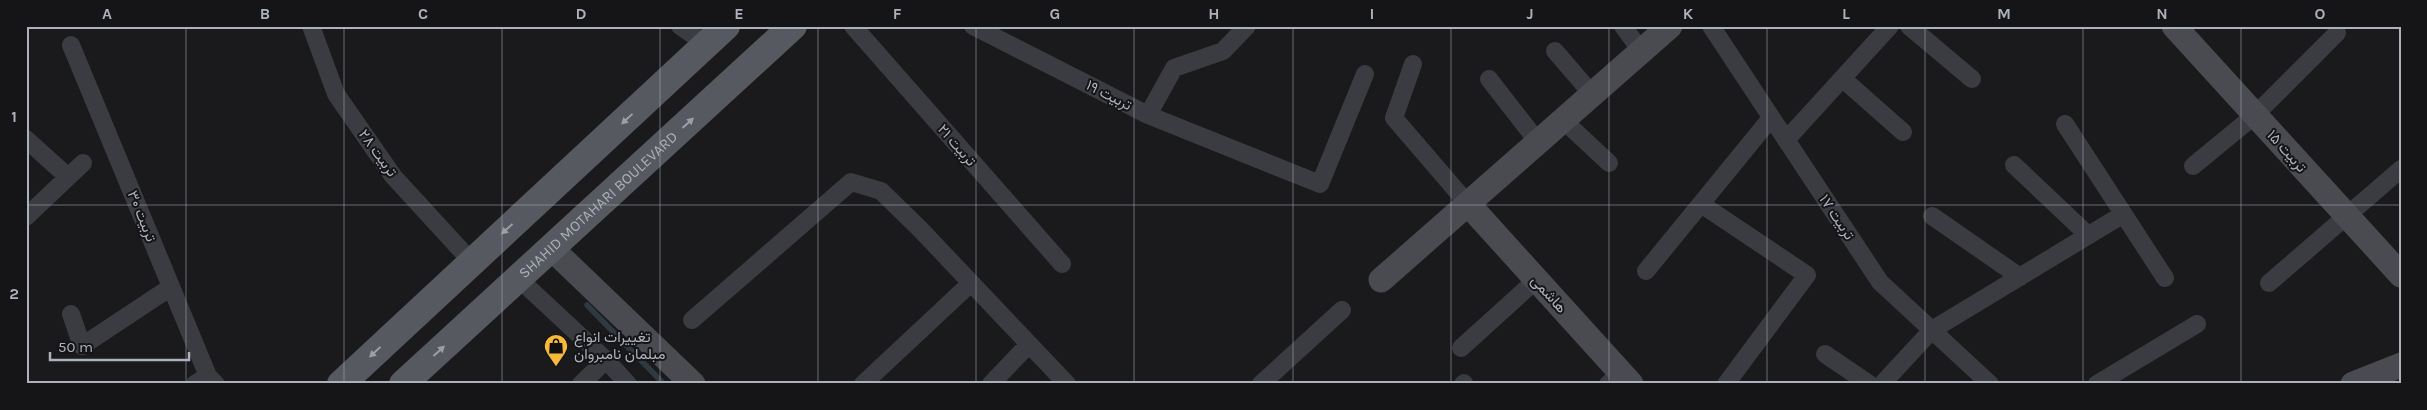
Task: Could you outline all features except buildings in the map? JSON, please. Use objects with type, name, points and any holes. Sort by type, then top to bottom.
[{"type":"main road","points":[[341,384],[726,26]]},
{"type":"main road","name":"SHAHID MOTAHARI BOULEVARD","points":[[403,384],[793,26]]},
{"type":"street","name":"تربیت ۲۸","points":[[311,26],[336,94],[393,176],[472,262]]},
{"type":"street","points":[[680,26],[706,45]]},
{"type":"street","name":"تربیت ۲۱","points":[[853,26],[1062,264]]},
{"type":"street","name":"تربیت ۱۹","points":[[973,26],[1148,115],[1174,68],[1223,51],[1247,26]]},
{"type":"street","points":[[1623,26],[1641,51]]},
{"type":"street","points":[[1381,280],[1670,26]]},
{"type":"street","name":"تربیت ۱۷","points":[[1710,26],[1880,282],[1990,384]]},
{"type":"street","points":[[1786,140],[1890,26]]},
{"type":"street","points":[[1909,26],[1972,79]]},
{"type":"street","name":"تربیت ۱۵","points":[[2174,26],[2401,276]]},
{"type":"street","points":[[2192,166],[2255,115],[2337,34]]},
{"type":"street","name":"تربیت ۳۰","points":[[71,45],[171,287],[206,381]]},
{"type":"street","points":[[1555,51],[1592,94]]},
{"type":"street","points":[[1413,64],[1394,118],[1468,204]]},
{"type":"street","points":[[1148,115],[1320,184],[1365,74]]},
{"type":"street","points":[[1489,79],[1538,142]]},
{"type":"street","points":[[1843,79],[1903,132]]},
{"type":"street","points":[[1646,271],[1771,118]]},
{"type":"street","points":[[1563,120],[1609,162]]},
{"type":"street","points":[[2064,124],[2165,278]]},
{"type":"street","points":[[26,139],[68,178]]},
{"type":"street","points":[[29,209],[68,178],[83,163]]},
{"type":"street","points":[[2014,165],[2088,236]]},
{"type":"street","points":[[2269,283],[2348,217],[2401,169]]},
{"type":"street","points":[[692,320],[851,182],[881,191],[1067,384]]},
{"type":"street","name":"هاشمی","points":[[1468,204],[1536,280],[1620,380]]},
{"type":"street","points":[[1701,204],[1807,275],[1726,384]]},
{"type":"street","points":[[1882,384],[1932,330],[2122,215]]},
{"type":"street","points":[[1932,216],[2020,276]]},
{"type":"street","points":[[551,248],[693,384]]},
{"type":"street","points":[[518,278],[606,360],[628,384]]},
{"type":"street","points":[[1461,348],[1536,280]]},
{"type":"street","points":[[863,384],[971,283]]},
{"type":"street","points":[[71,314],[82,346],[171,287]]},
{"type":"street","points":[[1261,384],[1342,310]]},
{"type":"street","points":[[2097,384],[2197,324]]},
{"type":"street","points":[[991,384],[1030,344]]},
{"type":"street","points":[[1825,354],[1869,384]]},
{"type":"street","points":[[581,384],[606,360]]},
{"type":"street","points":[[2353,384],[2401,366]]},
{"type":"waterway","points":[[587,305],[664,384]]},
{"type":"place","name":"تغییرات انواع مبلمان نامبروان","points":[[556,367]]}]
